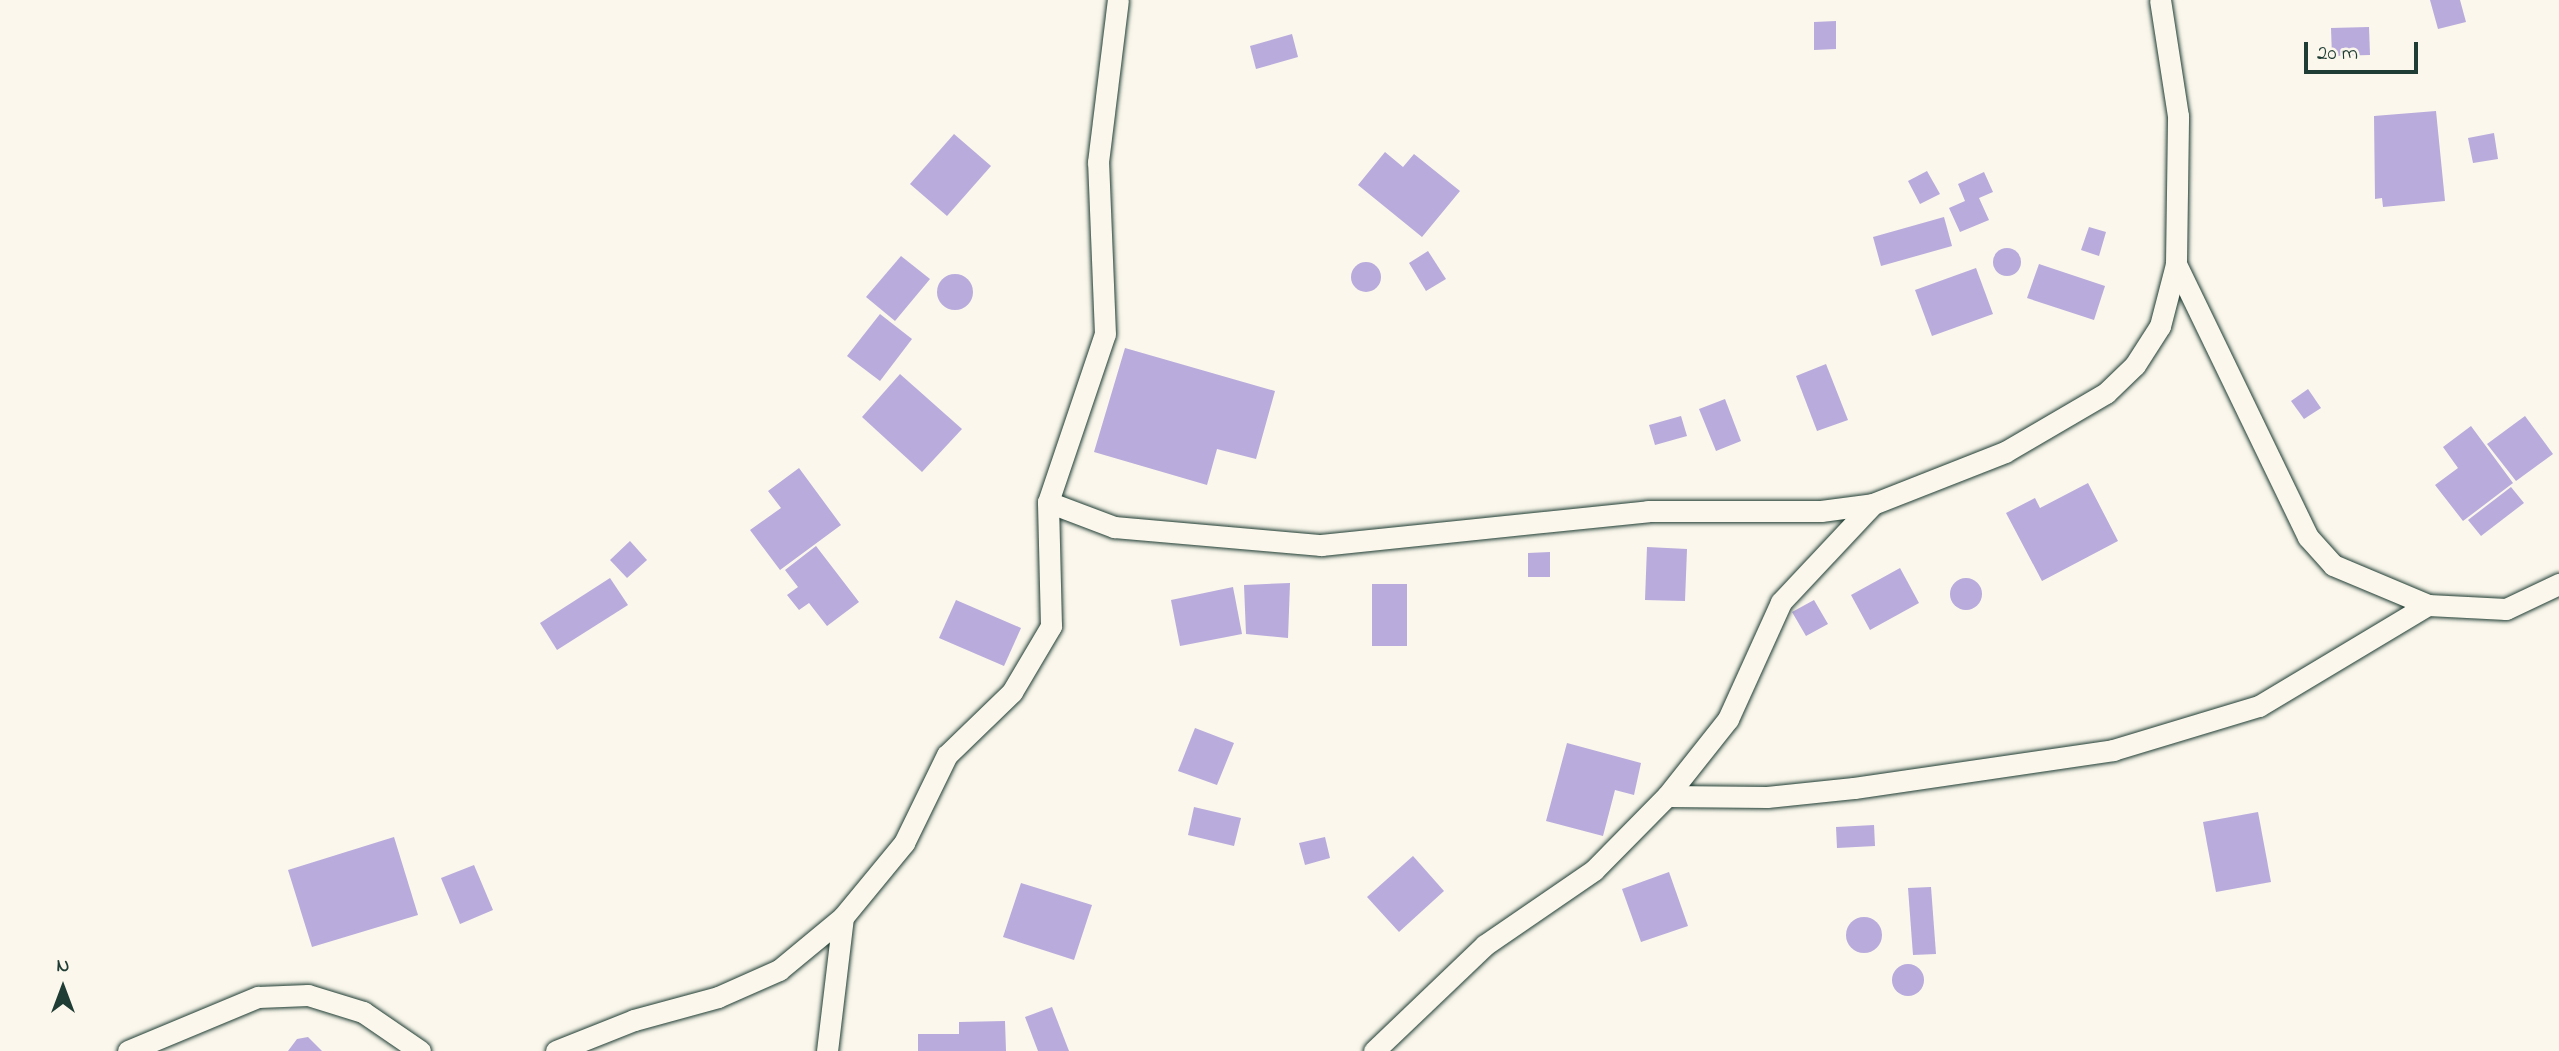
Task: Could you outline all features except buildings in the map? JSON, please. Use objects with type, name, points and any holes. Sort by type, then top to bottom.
[{"type":"lane","points":[[556,1051],[634,1020],[718,997],[779,970],[843,917],[904,844],[947,755],[1012,692],[1051,626],[1048,502],[1105,334],[1098,162],[1118,0]]},
{"type":"lane","points":[[1048,502],[1114,527],[1321,545],[1648,511],[1776,515],[1873,504],[2005,452],[2106,393],[2135,365],[2160,326],[2176,264],[2178,116],[2160,0]]},
{"type":"lane","points":[[2176,264],[2308,537],[2333,565],[2428,605],[2506,609],[2559,584]]},
{"type":"lane","points":[[1374,1051],[1485,945],[1594,870],[1667,796],[1728,719],[1781,602],[1873,504]]},
{"type":"lane","points":[[1667,796],[1766,797],[1854,788],[2113,750],[2185,733],[2259,706],[2428,605]]},
{"type":"lane","points":[[827,1051],[843,917]]},
{"type":"lane","points":[[128,1051],[258,997],[308,995],[363,1012],[420,1051]]}]
